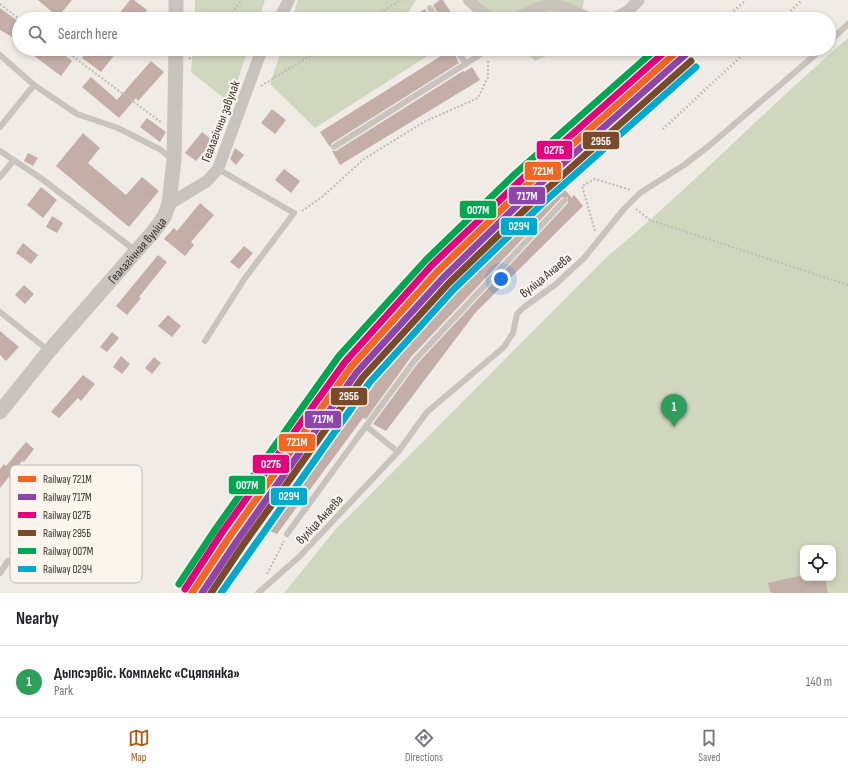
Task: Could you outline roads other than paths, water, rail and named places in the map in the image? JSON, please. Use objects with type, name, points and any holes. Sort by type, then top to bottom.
[{"type":"street","points":[[176,0],[176,12]]},
{"type":"street","points":[[283,12],[289,0]]},
{"type":"street","points":[[469,0],[482,12]]},
{"type":"street","points":[[626,12],[639,0]]},
{"type":"street","points":[[529,12],[549,4],[564,3],[579,12]]},
{"type":"street","name":"Геалагічная вуліца","points":[[0,412],[49,351],[164,217],[169,204],[174,160],[176,56]]},
{"type":"street","name":"Геалагічны завулак","points":[[169,204],[207,181],[218,169],[259,56]]},
{"type":"lane","points":[[430,8],[433,12]]},
{"type":"lane","points":[[836,35],[848,24]]},
{"type":"lane","points":[[0,55],[34,85],[77,114],[118,128],[161,150],[174,160]]},
{"type":"lane","points":[[461,56],[466,64]]},
{"type":"lane","points":[[334,146],[479,56]]},
{"type":"lane","name":"вуліца Анаева","points":[[258,593],[299,557],[398,452],[427,412],[504,347],[513,334],[517,314],[556,284],[584,258],[640,193],[684,165],[710,146],[814,56]]},
{"type":"lane","points":[[0,128],[34,85]]},
{"type":"lane","points":[[0,151],[56,189],[136,251]]},
{"type":"lane","points":[[0,177],[14,160]]},
{"type":"lane","points":[[206,341],[245,278],[294,213],[218,169]]},
{"type":"lane","points":[[287,534],[415,360],[565,200]]},
{"type":"lane","points":[[0,312],[49,351]]},
{"type":"lane","points":[[366,426],[398,452]]},
{"type":"lane","points":[[0,573],[8,561]]},
{"type":"railway","points":[[733,12],[746,0]]},
{"type":"railway","points":[[789,12],[802,0]]},
{"type":"railway","points":[[201,593],[292,460],[398,327],[559,172],[685,56]]},
{"type":"railway","points":[[663,129],[741,56]]},
{"type":"rail line","name":"007М","points":[[179,584],[217,527],[339,356],[426,260],[516,173],[648,56]]},
{"type":"rail line","name":"027Б","points":[[185,589],[223,531],[345,362],[431,266],[522,179],[660,56]]},
{"type":"rail line","name":"721М","points":[[192,593],[230,536],[351,367],[437,272],[527,185],[672,56]]},
{"type":"rail line","name":"717М","points":[[202,593],[237,541],[357,372],[443,278],[532,191],[684,56]]},
{"type":"rail line","name":"295Б","points":[[211,593],[243,545],[363,377],[449,283],[538,197],[691,61]]},
{"type":"rail line","name":"029Ч","points":[[221,593],[370,382],[454,289],[543,203],[696,67]]},
{"type":"place","name":"Дыпсэрвіс. Комплекс «Сцяпянка»","points":[[674,427]]}]
